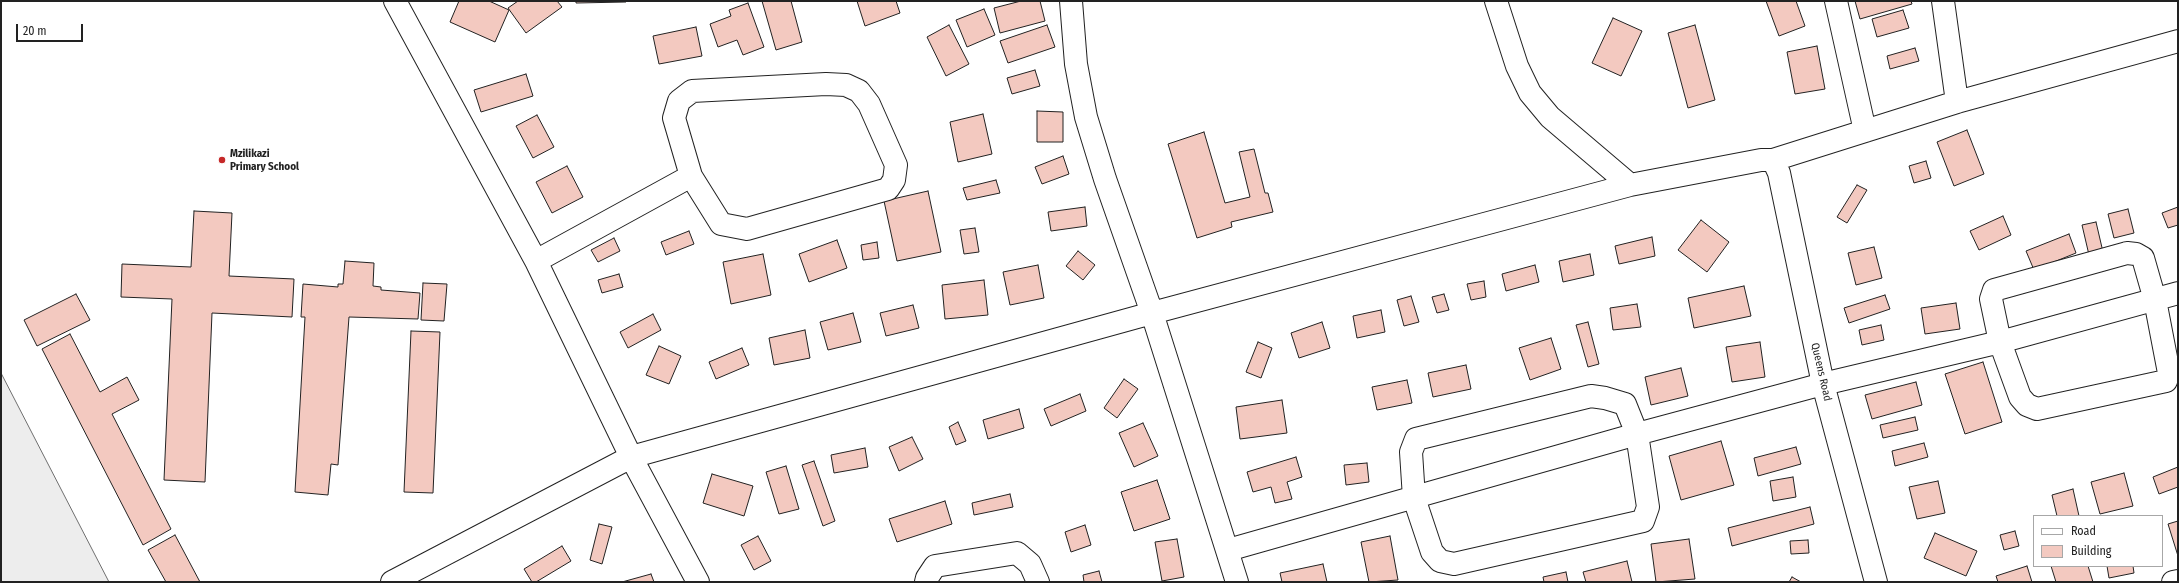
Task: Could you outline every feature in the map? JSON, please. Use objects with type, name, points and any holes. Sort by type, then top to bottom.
[{"type":"street","points":[[396,1],[536,261],[631,457],[698,582]]},
{"type":"street","points":[[1071,1],[1076,64],[1086,117],[1105,179],[1152,313],[1237,582]]},
{"type":"street","points":[[1496,1],[1517,66],[1530,93],[1550,117],[1630,185]]},
{"type":"street","points":[[1836,1],[1865,131]]},
{"type":"street","points":[[1943,1],[1958,102]]},
{"type":"street","points":[[392,582],[631,457],[1152,313],[1630,185],[1761,160],[1772,160],[1958,102],[2178,41]]},
{"type":"street","points":[[826,84],[846,85],[859,91],[869,104],[896,165],[894,180],[888,189],[747,229],[721,224],[691,176],[674,118],[679,101],[692,91],[826,84]]},
{"type":"street","name":"Queens Road","points":[[1772,160],[1779,173],[1823,384],[1876,582]]},
{"type":"street","points":[[536,261],[691,176]]},
{"type":"street","points":[[2127,253],[2136,254],[2143,258],[2155,300],[2169,373],[2166,381],[2037,409],[2027,405],[2020,397],[2000,342],[1991,299],[1994,290],[2127,253]]},
{"type":"street","points":[[1228,550],[1637,434],[1823,384],[2000,342],[2178,293]]},
{"type":"street","points":[[1591,396],[1605,398],[1625,404],[1637,434],[1648,507],[1643,522],[1454,564],[1440,561],[1432,552],[1414,498],[1411,452],[1416,439],[1591,396]]},
{"type":"street","points":[[926,582],[935,566],[1017,553],[1030,564],[1038,582]]},
{"type":"street","points":[[2173,582],[2178,581]]},
{"type":"shaded area","points":[[1,373],[109,582],[1,582]]},
{"type":"building","points":[[459,1],[489,1],[509,10],[495,42],[450,22]]},
{"type":"building","points":[[518,1],[557,1],[562,7],[526,33],[508,8]]},
{"type":"building","points":[[576,1],[626,1],[626,2],[576,3]]},
{"type":"building","points":[[762,1],[791,1],[802,42],[776,50]]},
{"type":"building","points":[[857,1],[896,1],[900,13],[865,26]]},
{"type":"building","points":[[1021,1],[1040,1],[1045,21],[1000,33],[994,8]]},
{"type":"building","points":[[1766,1],[1796,1],[1805,26],[1779,36]]},
{"type":"building","points":[[1855,1],[1911,1],[1912,4],[1860,19]]},
{"type":"building","points":[[748,3],[764,47],[743,55],[737,40],[718,47],[710,24],[731,16],[729,10]]},
{"type":"building","points":[[984,9],[995,35],[967,47],[956,20]]},
{"type":"building","points":[[1903,10],[1909,28],[1877,37],[1872,19]]},
{"type":"building","points":[[1613,18],[1642,31],[1621,76],[1592,63]]},
{"type":"building","points":[[949,25],[969,64],[946,76],[927,37]]},
{"type":"building","points":[[1047,25],[1055,47],[1008,63],[1000,41]]},
{"type":"building","points":[[1695,25],[1715,100],[1688,108],[1668,33]]},
{"type":"building","points":[[696,27],[702,56],[659,64],[653,36]]},
{"type":"building","points":[[1817,46],[1825,89],[1795,94],[1787,52]]},
{"type":"building","points":[[1915,48],[1919,61],[1890,69],[1887,56]]},
{"type":"building","points":[[1035,70],[1040,86],[1012,94],[1007,78]]},
{"type":"building","points":[[526,74],[533,96],[481,112],[474,90]]},
{"type":"building","points":[[1037,111],[1063,112],[1063,142],[1037,142]]},
{"type":"building","points":[[983,114],[992,154],[958,162],[950,122]]},
{"type":"building","points":[[537,115],[554,147],[533,158],[516,126]]},
{"type":"building","points":[[1967,130],[1984,174],[1954,186],[1937,142]]},
{"type":"building","points":[[1204,132],[1225,203],[1250,197],[1239,152],[1254,149],[1265,193],[1268,193],[1273,212],[1231,222],[1232,227],[1197,238],[1168,144]]},
{"type":"building","points":[[1063,156],[1069,174],[1042,184],[1035,167]]},
{"type":"building","points":[[1926,161],[1931,178],[1914,183],[1909,166]]},
{"type":"building","points":[[567,166],[583,197],[552,213],[536,182]]},
{"type":"building","points":[[996,180],[1000,193],[967,200],[963,188]]},
{"type":"building","points":[[1857,185],[1867,190],[1847,223],[1837,217]]},
{"type":"building","points":[[928,191],[941,252],[897,261],[884,201]]},
{"type":"building","points":[[1085,207],[1087,226],[1051,231],[1048,212]]},
{"type":"building","points":[[2178,207],[2178,225],[2168,228],[2162,213]]},
{"type":"building","points":[[2128,209],[2134,233],[2114,238],[2108,214]]},
{"type":"building","points":[[194,211],[232,213],[229,276],[294,279],[292,317],[212,313],[205,482],[164,480],[172,299],[121,297],[122,264],[191,267]]},
{"type":"building","points":[[2003,216],[2011,235],[1979,250],[1970,231]]},
{"type":"building","points":[[1701,220],[1729,242],[1707,272],[1678,250]]},
{"type":"building","points":[[2096,222],[2103,252],[2089,255],[2082,225]]},
{"type":"building","points":[[975,228],[979,252],[964,254],[960,230]]},
{"type":"building","points":[[689,231],[694,244],[666,255],[661,242]]},
{"type":"building","points":[[2069,234],[2076,253],[2034,270],[2026,251]]},
{"type":"building","points":[[1652,237],[1655,256],[1619,264],[1615,246]]},
{"type":"building","points":[[614,238],[620,251],[598,262],[591,250]]},
{"type":"building","points":[[837,240],[847,268],[809,282],[799,254]]},
{"type":"building","points":[[877,242],[879,258],[863,260],[861,245]]},
{"type":"building","points":[[1874,247],[1882,278],[1856,285],[1848,253]]},
{"type":"building","points":[[1078,251],[1095,265],[1083,280],[1066,266]]},
{"type":"building","points":[[763,254],[771,295],[731,304],[723,262]]},
{"type":"building","points":[[1590,254],[1594,275],[1563,282],[1559,261]]},
{"type":"building","points":[[345,261],[374,263],[373,286],[381,287],[381,290],[420,293],[418,319],[349,317],[338,465],[331,464],[328,495],[295,492],[305,317],[301,317],[303,284],[338,287],[338,284],[343,284]]},
{"type":"building","points":[[1038,265],[1044,298],[1010,305],[1003,272]]},
{"type":"building","points":[[1535,265],[1539,282],[1506,291],[1502,274]]},
{"type":"building","points":[[619,274],[623,287],[602,293],[598,280]]},
{"type":"building","points":[[984,280],[988,315],[945,319],[942,285]]},
{"type":"building","points":[[1484,281],[1486,297],[1471,300],[1467,284]]},
{"type":"building","points":[[423,283],[447,284],[444,321],[421,320]]},
{"type":"building","points":[[1744,286],[1751,316],[1694,328],[1688,298]]},
{"type":"building","points":[[76,294],[90,320],[37,346],[24,320]]},
{"type":"building","points":[[1444,294],[1449,310],[1437,313],[1432,297]]},
{"type":"building","points":[[1885,295],[1890,309],[1849,323],[1844,308]]},
{"type":"building","points":[[1411,296],[1419,322],[1404,326],[1397,300]]},
{"type":"building","points":[[1956,303],[1960,329],[1925,334],[1921,308]]},
{"type":"building","points":[[1637,304],[1641,327],[1613,330],[1610,308]]},
{"type":"building","points":[[913,305],[919,328],[886,336],[880,313]]},
{"type":"building","points":[[1381,310],[1385,332],[1357,338],[1353,316]]},
{"type":"building","points":[[853,313],[861,342],[828,350],[820,322]]},
{"type":"building","points":[[653,314],[661,330],[628,348],[620,332]]},
{"type":"building","points":[[1322,322],[1330,348],[1299,358],[1291,333]]},
{"type":"building","points":[[1588,322],[1599,364],[1588,367],[1576,325]]},
{"type":"building","points":[[1881,325],[1884,340],[1862,345],[1859,330]]},
{"type":"building","points":[[805,330],[810,358],[774,365],[769,338]]},
{"type":"building","points":[[411,331],[440,332],[433,493],[404,492]]},
{"type":"building","points":[[70,334],[100,392],[127,377],[139,400],[112,414],[171,529],[143,545],[42,349]]},
{"type":"building","points":[[1551,338],[1561,369],[1530,380],[1519,348]]},
{"type":"building","points":[[1258,342],[1272,348],[1261,378],[1246,372]]},
{"type":"building","points":[[1760,342],[1765,377],[1732,382],[1726,347]]},
{"type":"building","points":[[659,346],[681,356],[669,384],[646,375]]},
{"type":"building","points":[[742,348],[749,365],[716,379],[709,362]]},
{"type":"building","points":[[1983,362],[2002,422],[1965,434],[1945,374]]},
{"type":"building","points":[[1466,365],[1471,389],[1433,397],[1428,373]]},
{"type":"building","points":[[1681,368],[1688,396],[1651,405],[1645,377]]},
{"type":"building","points":[[1124,379],[1138,389],[1117,418],[1104,408]]},
{"type":"building","points":[[1407,380],[1412,403],[1377,410],[1372,387]]},
{"type":"building","points":[[1916,382],[1922,405],[1872,419],[1865,395]]},
{"type":"building","points":[[1080,394],[1086,411],[1051,426],[1044,409]]},
{"type":"building","points":[[1282,400],[1287,433],[1240,439],[1236,407]]},
{"type":"building","points":[[1019,409],[1024,428],[988,439],[983,420]]},
{"type":"building","points":[[1915,417],[1918,430],[1883,438],[1880,425]]},
{"type":"building","points":[[958,422],[966,441],[956,445],[949,427]]},
{"type":"building","points":[[1143,423],[1158,456],[1134,467],[1119,433]]},
{"type":"building","points":[[912,437],[923,459],[899,471],[889,447]]},
{"type":"building","points":[[1721,441],[1734,485],[1681,500],[1669,456]]},
{"type":"building","points":[[1924,443],[1928,457],[1895,466],[1892,451]]},
{"type":"building","points":[[1796,447],[1801,464],[1758,476],[1754,458]]},
{"type":"building","points":[[865,448],[868,467],[834,473],[831,455]]},
{"type":"building","points":[[1296,457],[1302,477],[1287,482],[1292,499],[1275,503],[1271,487],[1253,492],[1247,472]]},
{"type":"building","points":[[814,461],[835,521],[823,526],[802,465]]},
{"type":"building","points":[[1367,463],[1369,482],[1346,485],[1344,465]]},
{"type":"building","points":[[786,466],[799,509],[779,514],[766,472]]},
{"type":"building","points":[[2178,467],[2178,487],[2159,494],[2153,477]]},
{"type":"building","points":[[2124,473],[2133,506],[2100,514],[2091,482]]},
{"type":"building","points":[[712,474],[753,486],[744,516],[703,503]]},
{"type":"building","points":[[1793,477],[1796,497],[1773,501],[1770,481]]},
{"type":"building","points":[[1157,480],[1170,519],[1134,531],[1121,492]]},
{"type":"building","points":[[1938,481],[1945,513],[1917,519],[1909,487]]},
{"type":"building","points":[[2073,489],[2079,515],[2057,515],[2052,495]]},
{"type":"building","points":[[1010,494],[1013,507],[974,515],[972,503]]},
{"type":"building","points":[[945,501],[952,524],[897,542],[889,519]]},
{"type":"building","points":[[1810,507],[1814,524],[1732,546],[1728,528]]},
{"type":"building","points":[[2178,521],[2178,556],[2168,524]]},
{"type":"building","points":[[599,524],[612,527],[602,564],[590,560]]},
{"type":"building","points":[[1085,525],[1091,545],[1071,552],[1065,532]]},
{"type":"building","points":[[2015,531],[2019,546],[2004,550],[2000,535]]},
{"type":"building","points":[[1935,533],[1977,551],[1966,576],[1924,558]]},
{"type":"building","points":[[175,535],[200,582],[166,582],[148,550]]},
{"type":"building","points":[[758,536],[771,561],[754,570],[741,545]]},
{"type":"building","points":[[1390,536],[1398,580],[1369,582],[1361,542]]},
{"type":"building","points":[[1177,539],[1184,577],[1162,581],[1155,542]]},
{"type":"building","points":[[1689,539],[1695,579],[1656,582],[1651,544]]},
{"type":"building","points":[[1808,540],[1809,553],[1791,554],[1790,541]]},
{"type":"building","points":[[562,546],[571,561],[536,582],[532,582],[524,569]]},
{"type":"building","points":[[1627,561],[1632,582],[1586,582],[1583,572]]},
{"type":"building","points":[[1323,564],[1327,582],[1282,582],[1280,573]]},
{"type":"building","points":[[2027,566],[2032,582],[1998,582],[1996,576]]},
{"type":"building","points":[[2051,567],[2088,567],[2093,582],[2056,582]]},
{"type":"building","points":[[2107,567],[2133,567],[2134,573],[2109,578]]},
{"type":"building","points":[[1099,571],[1102,582],[1084,582],[1083,575]]},
{"type":"building","points":[[1566,572],[1568,582],[1544,582],[1543,577]]},
{"type":"building","points":[[651,574],[654,582],[622,582]]},
{"type":"building","points":[[1792,577],[1801,582],[1789,582]]},
{"type":"place","name":"Mzilikazi Primary School","points":[[222,160]]}]
